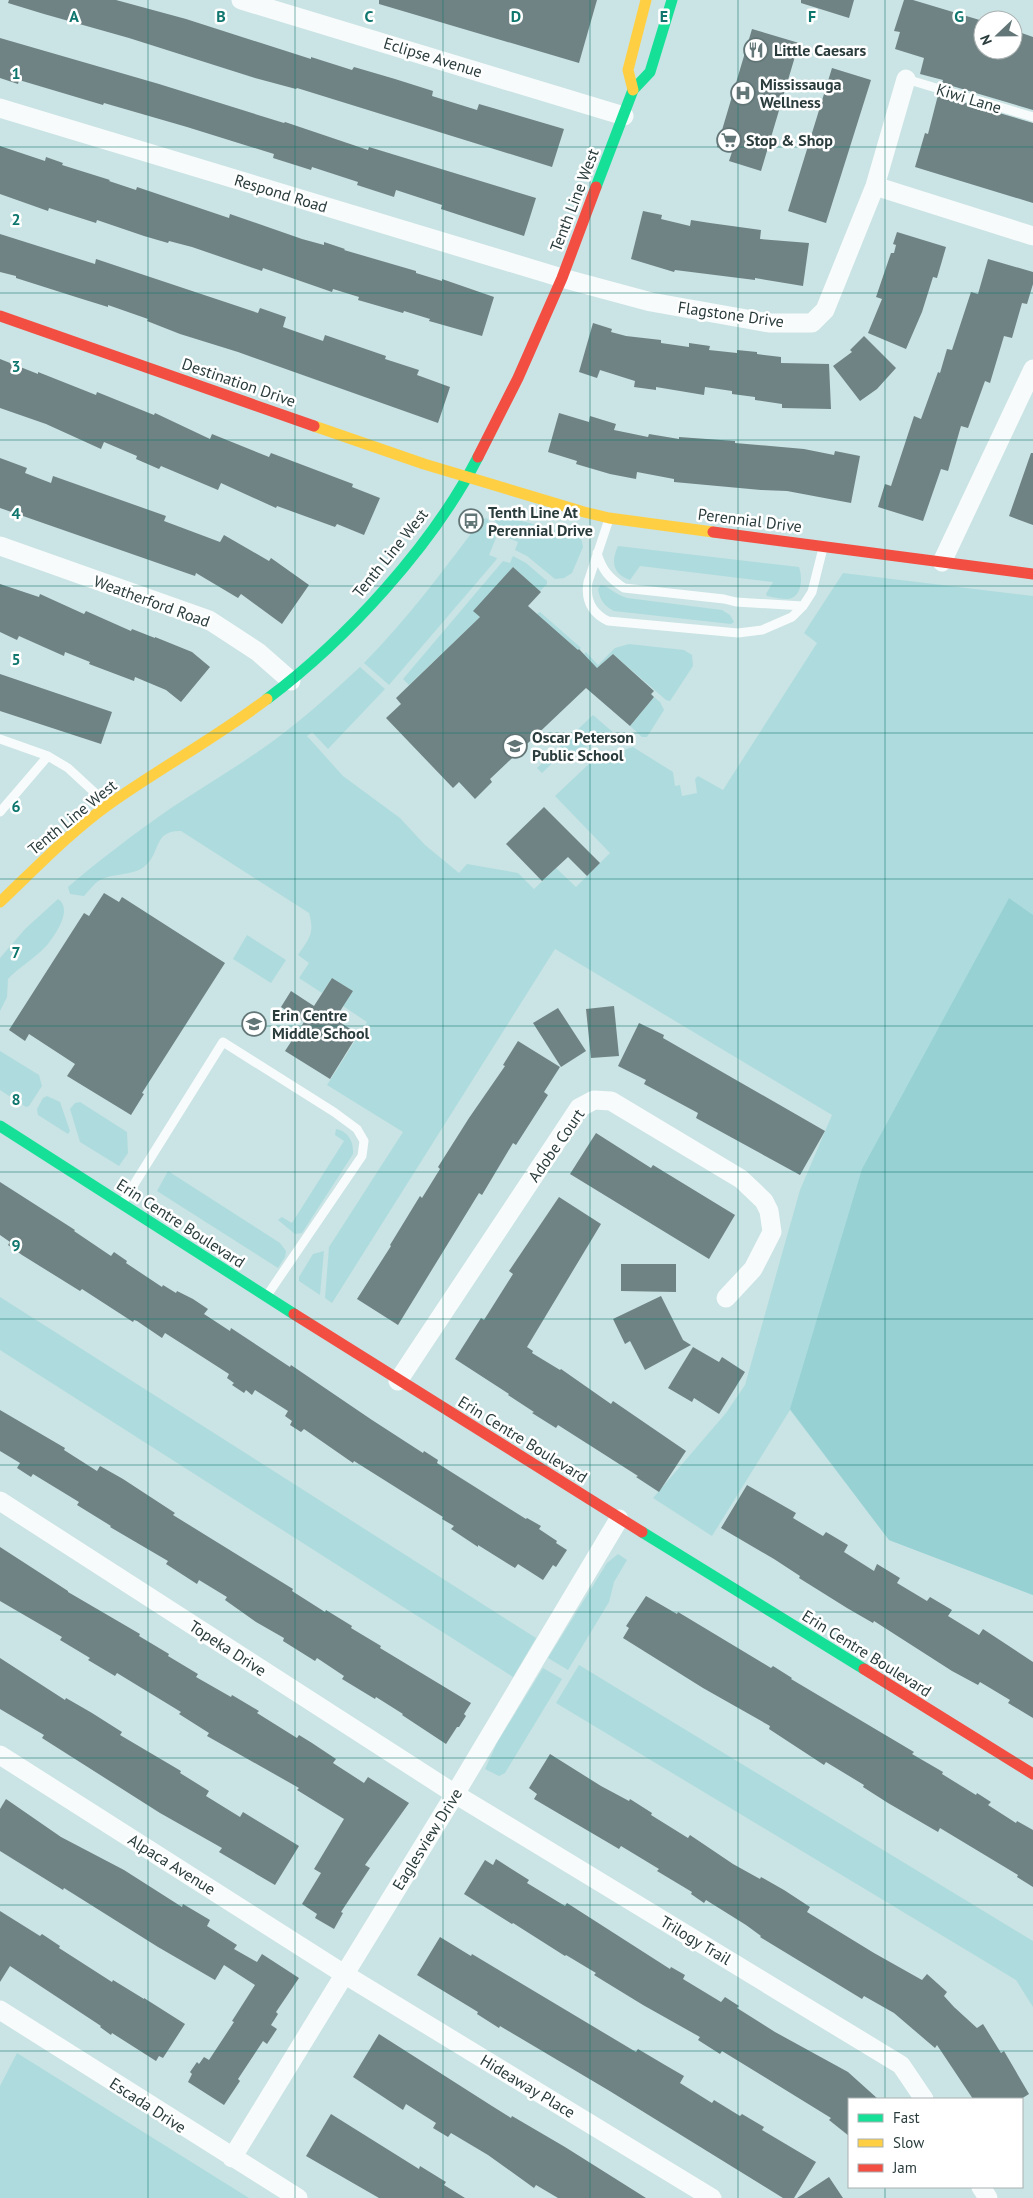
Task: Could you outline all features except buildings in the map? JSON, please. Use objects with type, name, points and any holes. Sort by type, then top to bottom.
[{"type":"street","name":"Eclipse Avenue","points":[[241,0],[624,116]]},
{"type":"street","name":"Tenth Line West","points":[[633,90],[628,70],[646,0]]},
{"type":"street","name":"Tenth Line West","points":[[0,902],[68,837],[108,805],[230,727],[291,680],[351,626],[391,582],[434,526],[468,476],[518,378],[562,278],[633,90],[650,72],[672,0]]},
{"type":"street","name":"Flagstone Drive","points":[[562,278],[650,302],[769,323],[812,323],[825,310],[875,186],[906,79]]},
{"type":"street","name":"Respond Road","points":[[0,108],[562,278]]},
{"type":"street","points":[[875,186],[1033,236]]},
{"type":"street","name":"Destination Drive","points":[[0,316],[424,464],[468,476]]},
{"type":"street","points":[[942,562],[1033,369]]},
{"type":"street","name":"Perennial Drive","points":[[468,476],[609,518],[1033,574]]},
{"type":"street","name":"Weatherford Road","points":[[0,546],[209,620],[258,652],[291,680]]},
{"type":"street","name":"Adobe Court","points":[[398,1381],[579,1108],[594,1100],[611,1102],[627,1111],[741,1179],[764,1201],[769,1211],[772,1232],[753,1269],[726,1298]]},
{"type":"street","name":"Erin Centre Boulevard","points":[[0,1126],[398,1381],[1033,1774]]},
{"type":"street","name":"Topeka Drive","points":[[0,1501],[455,1794]]},
{"type":"street","name":"Eaglesview Drive","points":[[232,2158],[455,1794],[619,1519]]},
{"type":"street","name":"Alpaca Avenue","points":[[0,1755],[344,1974]]},
{"type":"street","name":"Trilogy Trail","points":[[455,1794],[901,2065],[923,2098]]},
{"type":"street","name":"Hideaway Place","points":[[344,1974],[712,2198]]},
{"type":"street","name":"Escada Drive","points":[[0,2010],[298,2198]]},
{"type":"lane","name":"Kiwi Lane","points":[[906,79],[1033,117]]},
{"type":"lane","points":[[609,518],[586,591],[593,610],[608,621],[738,633],[762,630],[784,622],[803,606],[812,592],[823,545]]},
{"type":"lane","points":[[597,552],[602,567],[611,580],[624,588],[736,602],[803,606]]},
{"type":"lane","points":[[0,739],[48,756],[68,768],[108,805]]},
{"type":"lane","points":[[0,812],[48,756]]},
{"type":"lane","points":[[122,1204],[222,1042],[334,1112],[357,1129],[364,1141],[362,1156],[267,1296]]},
{"type":"shaded area","points":[[496,514],[581,537],[583,547],[572,573],[564,578],[555,579],[527,556],[515,550],[518,542],[501,535],[493,515]]},
{"type":"shaded area","points":[[487,518],[496,538],[489,555],[497,558],[496,560],[389,685],[364,663],[411,611],[481,520]]},
{"type":"shaded area","points":[[618,546],[799,567],[801,581],[799,591],[793,598],[783,599],[767,596],[766,594],[773,582],[640,566],[630,580],[616,571],[614,557]]},
{"type":"shaded area","points":[[513,556],[526,563],[547,581],[547,584],[540,591],[513,567],[474,611],[480,617],[409,685],[403,679],[503,561],[510,563]]},
{"type":"shaded area","points":[[843,573],[1033,596],[1033,1595],[889,1540],[790,1410],[712,1536],[653,1498],[726,1413],[745,1385],[800,1190],[832,1115],[555,949],[332,1303],[325,1298],[329,1247],[403,1132],[327,1085],[367,1022],[343,1006],[353,991],[332,978],[322,993],[299,978],[309,963],[298,955],[310,936],[311,920],[309,913],[181,831],[166,834],[158,843],[150,861],[134,872],[103,879],[95,883],[84,896],[70,894],[68,887],[158,817],[243,762],[285,732],[360,667],[385,689],[328,749],[312,732],[307,736],[343,776],[400,818],[425,845],[459,873],[467,864],[518,873],[534,889],[556,868],[576,887],[610,853],[555,796],[592,761],[633,747],[673,772],[675,786],[680,785],[682,796],[697,793],[695,779],[698,776],[723,790],[817,643],[804,633]]},
{"type":"shaded area","points":[[601,585],[627,598],[722,610],[730,615],[734,622],[731,624],[614,611],[605,605],[601,599],[598,589]]},
{"type":"shaded area","points":[[540,612],[581,648],[578,650],[537,614]]},
{"type":"shaded area","points":[[629,644],[684,650],[692,655],[693,666],[670,701],[666,700],[613,654],[597,668],[584,654],[586,652],[598,665],[615,648]]},
{"type":"shaded area","points":[[654,697],[660,702],[664,710],[647,737],[642,737],[630,726]]},
{"type":"shaded area","points":[[593,715],[615,734],[573,753],[565,751],[542,773],[537,768]]},
{"type":"shaded area","points":[[1009,898],[1033,915],[1033,1595],[889,1540],[790,1409],[862,1169]]},
{"type":"shaded area","points":[[58,899],[64,909],[64,915],[59,928],[43,949],[8,979],[7,997],[0,1011],[0,958],[25,929]]},
{"type":"shaded area","points":[[247,935],[286,960],[271,983],[233,959]]},
{"type":"shaded area","points":[[0,1051],[39,1075],[42,1086],[29,1106],[26,1107],[0,1090]]},
{"type":"shaded area","points":[[47,1096],[60,1102],[70,1131],[68,1134],[38,1115],[37,1109],[43,1098]]},
{"type":"shaded area","points":[[80,1102],[127,1132],[128,1153],[119,1166],[80,1142],[70,1109],[75,1103]]},
{"type":"shaded area","points":[[336,1129],[347,1135],[352,1145],[353,1154],[302,1233],[295,1234],[278,1220],[282,1217],[292,1223],[344,1141],[335,1135]]},
{"type":"shaded area","points":[[168,1171],[280,1243],[286,1251],[285,1257],[278,1268],[157,1191]]},
{"type":"shaded area","points":[[324,1251],[320,1295],[299,1281],[299,1277],[313,1254]]},
{"type":"shaded area","points":[[0,1297],[536,1638],[513,1677],[0,1350]]},
{"type":"shaded area","points":[[618,1554],[627,1560],[614,1582],[609,1602],[568,1670],[548,1658],[607,1563]]},
{"type":"shaded area","points":[[579,1665],[1033,1941],[1033,2007],[1016,1980],[556,1703]]},
{"type":"shaded area","points":[[543,1668],[562,1679],[505,1773],[499,1776],[485,1769],[497,1743]]},
{"type":"shaded area","points":[[17,2053],[249,2198],[0,2198],[0,2086]]},
{"type":"traffic: fast","points":[[596,187],[633,90],[650,72],[672,0]]},
{"type":"traffic: fast","points":[[267,699],[327,649],[385,589],[437,524],[478,457]]},
{"type":"traffic: fast","points":[[0,1126],[294,1314]]},
{"type":"traffic: fast","points":[[642,1532],[864,1669]]},
{"type":"traffic: slow","points":[[633,90],[628,70],[646,0]]},
{"type":"traffic: slow","points":[[314,426],[424,464],[584,512],[609,518],[713,532]]},
{"type":"traffic: slow","points":[[0,902],[52,852],[108,805],[228,727],[267,699]]},
{"type":"traffic: jam","points":[[478,457],[518,378],[562,278],[596,187]]},
{"type":"traffic: jam","points":[[0,316],[314,426]]},
{"type":"traffic: jam","points":[[713,532],[1033,574]]},
{"type":"traffic: jam","points":[[294,1314],[642,1532]]},
{"type":"traffic: jam","points":[[864,1669],[1033,1774]]},
{"type":"place","name":"Little Caesars","points":[[756,50]]},
{"type":"place","name":"Mississauga Wellness","points":[[743,93]]},
{"type":"place","name":"Stop & Shop","points":[[729,140]]},
{"type":"place","name":"Tenth Line At Perennial Drive","points":[[471,521]]},
{"type":"place","name":"Oscar Peterson Public School","points":[[515,746]]},
{"type":"place","name":"Erin Centre Middle School","points":[[254,1024]]}]
